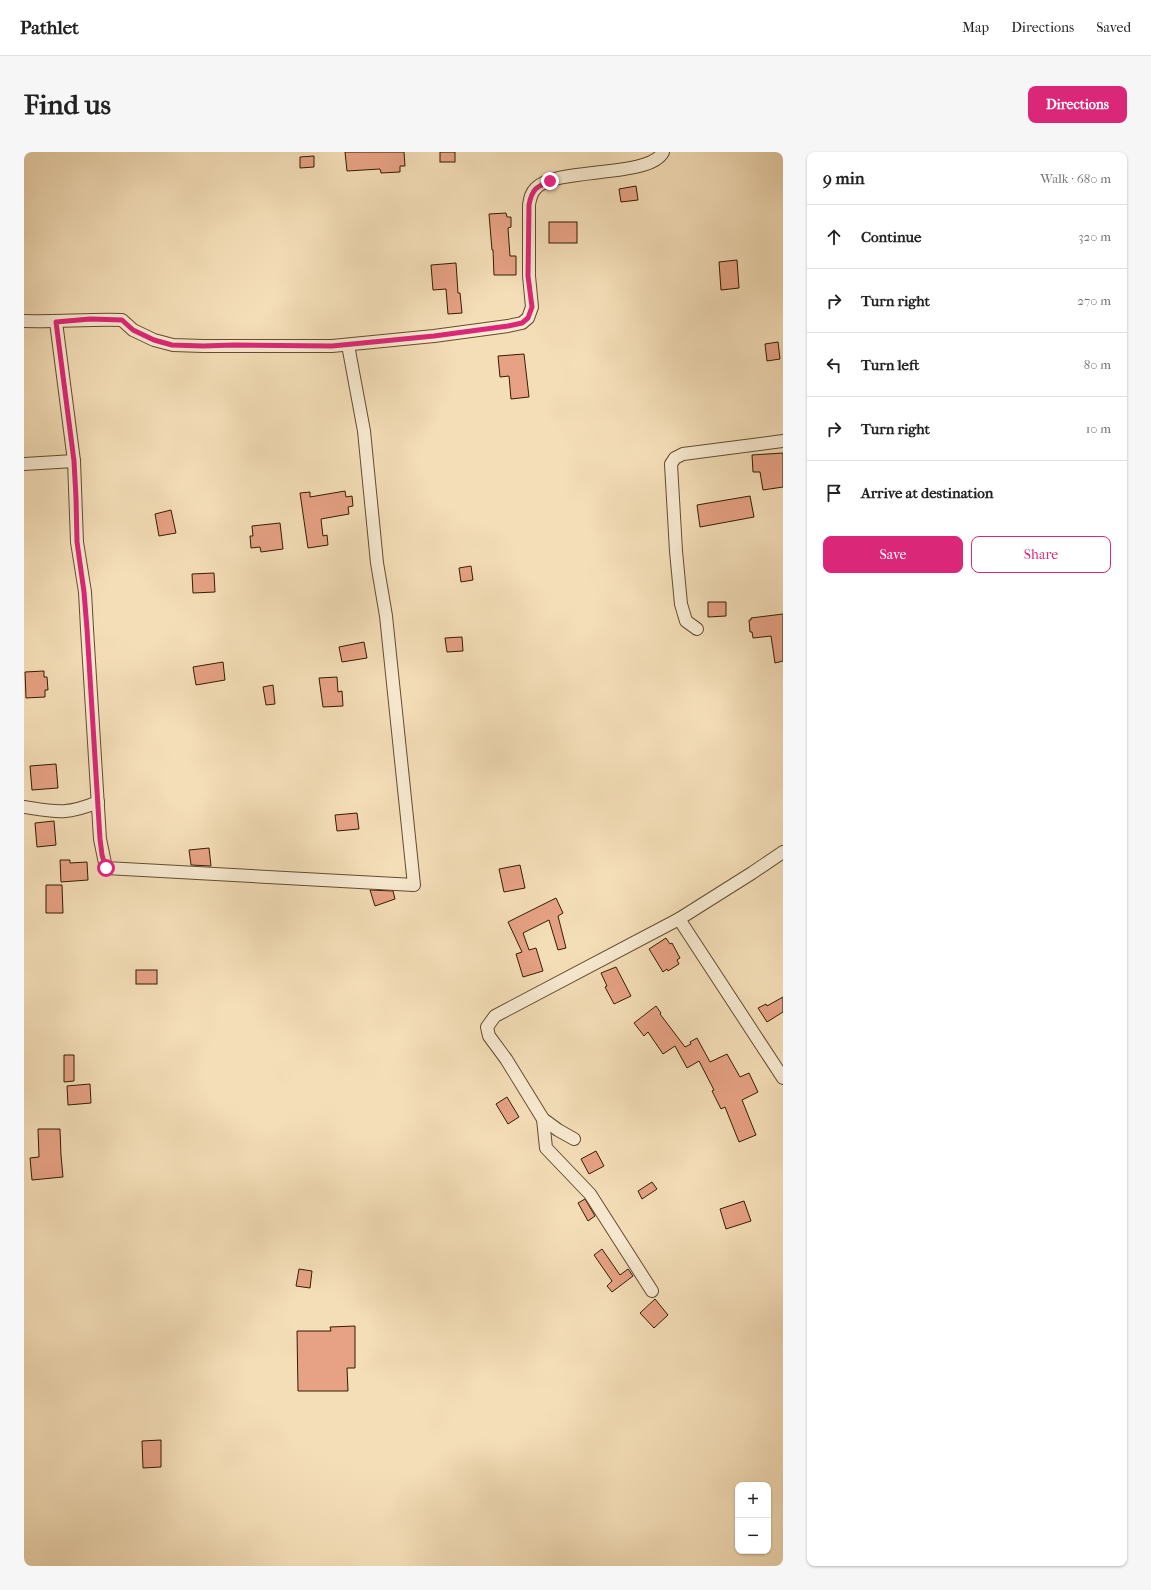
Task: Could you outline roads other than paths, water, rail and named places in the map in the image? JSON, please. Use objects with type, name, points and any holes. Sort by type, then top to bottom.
[{"type":"street","points":[[24,321],[56,322],[90,319],[122,320],[133,330],[154,340],[172,345],[332,346],[441,335],[522,323],[528,318],[532,307],[528,276],[529,205],[531,194],[537,187],[561,178],[637,166],[654,161],[661,156],[663,152]]},
{"type":"street","points":[[56,322],[74,461],[77,542],[85,599],[100,839],[102,855],[106,868],[414,886],[386,616],[376,556],[364,431],[348,345]]},
{"type":"street","points":[[698,629],[686,620],[681,604],[676,551],[671,464],[675,458],[684,454],[738,445],[783,441]]},
{"type":"street","points":[[24,464],[74,461]]},
{"type":"street","points":[[24,807],[64,812],[83,808],[98,802]]},
{"type":"street","points":[[574,1139],[543,1119],[506,1059],[489,1036],[487,1027],[495,1016],[679,918],[783,852]]},
{"type":"street","points":[[679,918],[783,1078]]},
{"type":"street","points":[[543,1119],[546,1148],[590,1194],[652,1291]]}]
